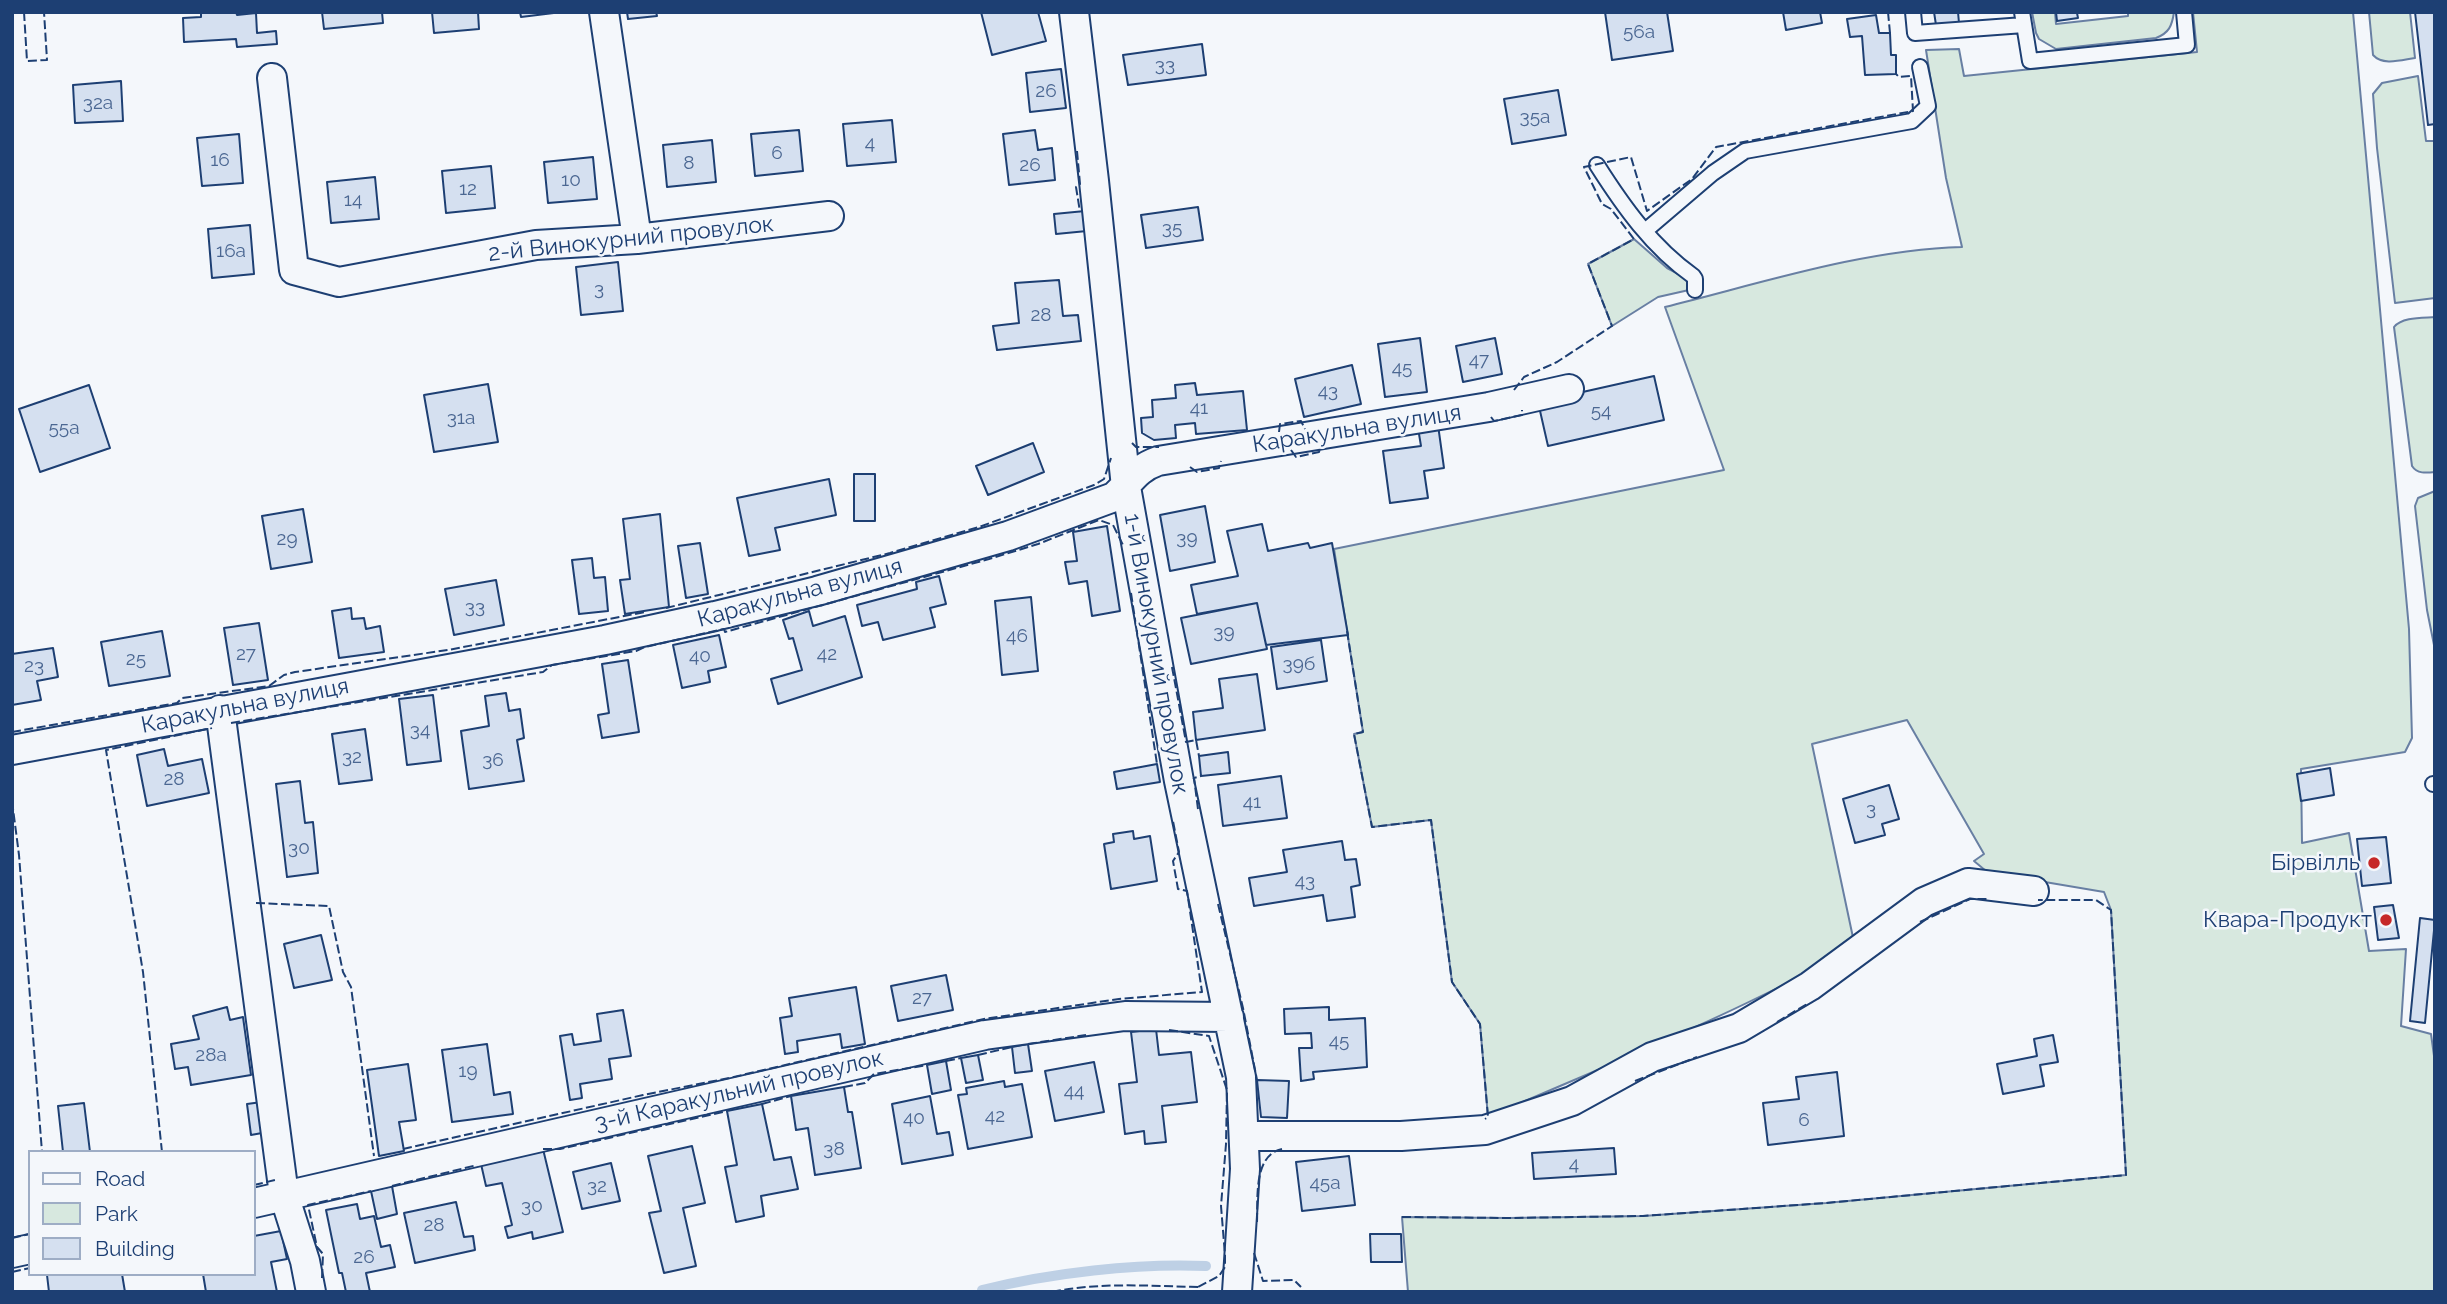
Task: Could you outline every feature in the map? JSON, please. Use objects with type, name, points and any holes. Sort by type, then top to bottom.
[{"type":"street","points":[[604,12],[637,239]]},
{"type":"street","name":"1-й Винокурний провулок","points":[[1074,12],[1126,486],[1179,781],[1241,1077],[1244,1192],[1237,1292]]},
{"type":"street","name":"2-й Винокурний провулок","points":[[272,78],[294,270],[339,282],[536,245],[637,239],[829,216]]},
{"type":"street","name":"Каракульна вулиця","points":[[12,750],[605,640],[715,616],[817,591],[1008,536],[1114,497],[1134,474],[1158,461],[1489,407],[1569,389]]},
{"type":"street","points":[[220,710],[284,1195],[305,1261],[310,1292]]},
{"type":"street","points":[[1244,1136],[1401,1136],[1485,1130],[1572,1101],[1652,1057],[1739,1028],[1810,986],[1924,902],[1968,883],[2034,891]]},
{"type":"street","name":"3-й Каракульний провулок","points":[[256,1202],[985,1035],[1125,1016],[1229,1017]]},
{"type":"lane","points":[[1913,12],[1915,33],[2023,19],[2030,61],[2187,45],[2184,12]]},
{"type":"lane","points":[[1646,231],[1713,173],[1745,151],[1912,121],[1928,106],[1920,67]]},
{"type":"lane","points":[[1597,165],[1624,208],[1672,260],[1695,279],[1695,290]]},
{"type":"green space","points":[[2032,12],[2055,12],[2056,24],[2128,16],[2128,12],[2174,12],[2169,28],[2156,38],[2056,49],[2039,39]]},
{"type":"green space","points":[[2193,12],[2353,12],[2409,629],[2412,738],[2405,752],[2301,769],[2302,843],[2349,833],[2369,951],[2406,949],[2401,1026],[2431,1034],[2435,1063],[2435,1292],[1408,1292],[1402,1217],[1643,1216],[1826,1203],[2126,1175],[2111,910],[2104,892],[1992,876],[1974,861],[1984,854],[1907,720],[1812,744],[1855,947],[1720,1016],[1488,1117],[1480,1024],[1452,982],[1431,820],[1372,827],[1354,734],[1363,732],[1334,549],[1724,470],[1665,307],[1850,261],[1925,249],[1962,247],[1946,178],[1926,50],[1959,49],[1964,76],[2197,52]]},
{"type":"green space","points":[[2369,12],[2410,12],[2415,58],[2387,61],[2373,55]]},
{"type":"green space","points":[[2418,76],[2426,141],[2435,141],[2435,298],[2395,303],[2373,94],[2382,83]]},
{"type":"green space","points":[[1634,239],[1667,268],[1686,278],[1689,290],[1658,297],[1612,326],[1588,264]]},
{"type":"green space","points":[[2435,317],[2435,472],[2425,473],[2412,466],[2394,327],[2407,320]]},
{"type":"green space","points":[[2435,491],[2435,650],[2427,610],[2415,506],[2418,498]]},
{"type":"building","points":[[201,12],[236,12],[237,15],[256,13],[257,33],[276,31],[277,44],[237,47],[236,39],[184,42],[183,18],[201,17]]},
{"type":"building","points":[[322,12],[382,12],[383,23],[324,29]]},
{"type":"building","points":[[432,12],[478,12],[479,29],[434,33]]},
{"type":"building","points":[[520,12],[562,12],[521,17]]},
{"type":"building","points":[[627,12],[656,12],[657,16],[628,19]]},
{"type":"building","points":[[981,12],[1038,12],[1046,41],[992,55]]},
{"type":"building","points":[[1605,12],[1667,12],[1673,51],[1612,60]]},
{"type":"building","points":[[1783,12],[1820,12],[1822,23],[1786,30]]},
{"type":"building","points":[[1934,12],[1958,12],[1959,23],[1936,25]]},
{"type":"building","points":[[2056,12],[2084,12],[2077,13],[2078,18],[2057,21]]},
{"type":"building","points":[[2415,12],[2435,12],[2435,124],[2428,125]]},
{"type":"building","points":[[1876,15],[1879,33],[1890,33],[1891,55],[1896,55],[1896,74],[1865,75],[1862,36],[1850,37],[1847,19]]},
{"type":"building","points":[[1202,44],[1206,75],[1128,85],[1123,55]]},
{"type":"building","points":[[1061,69],[1066,108],[1030,112],[1026,73]]},
{"type":"building","points":[[121,81],[123,121],[75,123],[73,85]]},
{"type":"building","points":[[1558,90],[1566,135],[1512,144],[1504,99]]},
{"type":"building","points":[[892,120],[896,162],[847,166],[843,124]]},
{"type":"building","points":[[799,130],[803,171],[755,176],[751,134]]},
{"type":"building","points":[[1035,130],[1038,150],[1052,148],[1055,180],[1009,185],[1003,134]]},
{"type":"building","points":[[239,134],[243,183],[202,186],[197,138]]},
{"type":"building","points":[[712,140],[716,182],[667,187],[663,145]]},
{"type":"building","points":[[593,157],[597,199],[548,203],[544,162]]},
{"type":"building","points":[[491,166],[495,208],[446,213],[442,171]]},
{"type":"building","points":[[375,177],[379,219],[331,223],[327,182]]},
{"type":"building","points":[[1198,207],[1203,240],[1146,248],[1141,215]]},
{"type":"building","points":[[1085,211],[1087,231],[1056,234],[1054,214]]},
{"type":"building","points":[[250,225],[254,274],[212,278],[208,229]]},
{"type":"building","points":[[618,262],[623,311],[581,315],[576,267]]},
{"type":"building","points":[[1059,280],[1063,316],[1078,315],[1081,341],[997,350],[993,326],[1019,323],[1015,283]]},
{"type":"building","points":[[1420,338],[1427,392],[1385,397],[1378,344]]},
{"type":"building","points":[[1495,338],[1502,374],[1463,382],[1456,346]]},
{"type":"building","points":[[1352,365],[1361,404],[1304,417],[1295,379]]},
{"type":"building","points":[[1654,376],[1664,420],[1548,446],[1538,402]]},
{"type":"building","points":[[1195,383],[1197,395],[1243,391],[1247,430],[1196,434],[1195,423],[1175,425],[1176,438],[1154,440],[1142,433],[1141,418],[1153,417],[1152,400],[1176,398],[1175,385]]},
{"type":"building","points":[[488,384],[498,442],[434,452],[424,395]]},
{"type":"building","points":[[89,385],[110,448],[40,472],[19,409]]},
{"type":"building","points":[[1438,425],[1444,468],[1424,471],[1428,498],[1390,503],[1383,451],[1421,446],[1418,428]]},
{"type":"building","points":[[1033,443],[1044,472],[988,495],[976,466]]},
{"type":"building","points":[[854,474],[875,474],[875,521],[854,521]]},
{"type":"building","points":[[829,479],[836,515],[775,528],[780,550],[749,556],[737,498]]},
{"type":"building","points":[[1205,506],[1215,562],[1170,571],[1160,515]]},
{"type":"building","points":[[303,509],[312,562],[271,569],[262,516]]},
{"type":"building","points":[[660,514],[669,607],[625,614],[620,580],[630,579],[623,519]]},
{"type":"building","points":[[1262,524],[1268,551],[1308,543],[1310,548],[1332,543],[1348,635],[1266,645],[1257,603],[1197,614],[1191,585],[1238,576],[1227,531]]},
{"type":"building","points":[[1107,526],[1120,611],[1092,616],[1087,581],[1069,584],[1065,562],[1077,561],[1073,532]]},
{"type":"building","points":[[700,543],[708,594],[686,598],[678,546]]},
{"type":"building","points":[[592,558],[594,578],[605,577],[608,611],[579,614],[572,560]]},
{"type":"building","points":[[939,576],[946,604],[930,608],[935,627],[883,640],[878,622],[862,626],[857,605],[917,589],[916,582]]},
{"type":"building","points":[[496,580],[504,625],[454,635],[445,589]]},
{"type":"building","points":[[1031,597],[1038,671],[1002,675],[995,601]]},
{"type":"building","points":[[1257,603],[1267,649],[1191,664],[1181,618]]},
{"type":"building","points":[[351,608],[352,619],[364,618],[366,629],[380,626],[384,652],[339,658],[332,611]]},
{"type":"building","points":[[809,611],[813,626],[845,616],[862,677],[778,704],[771,679],[802,670],[793,638],[789,639],[783,620]]},
{"type":"building","points":[[259,623],[268,680],[233,685],[224,628]]},
{"type":"building","points":[[162,631],[170,676],[109,686],[101,642]]},
{"type":"building","points":[[719,635],[726,667],[708,671],[710,682],[682,688],[673,645]]},
{"type":"building","points":[[1321,640],[1327,681],[1277,689],[1271,647]]},
{"type":"building","points":[[53,648],[58,677],[37,681],[41,700],[12,705],[12,654]]},
{"type":"building","points":[[628,660],[639,732],[602,738],[598,715],[609,713],[602,664]]},
{"type":"building","points":[[1257,674],[1265,730],[1196,740],[1193,712],[1223,708],[1219,679]]},
{"type":"building","points":[[506,693],[509,711],[520,709],[524,738],[517,740],[524,781],[469,789],[461,731],[489,726],[485,696]]},
{"type":"building","points":[[433,695],[441,761],[407,765],[399,699]]},
{"type":"building","points":[[365,729],[372,780],[339,784],[332,734]]},
{"type":"building","points":[[164,749],[168,766],[202,759],[209,793],[147,806],[137,755]]},
{"type":"building","points":[[1228,752],[1230,773],[1201,776],[1199,756]]},
{"type":"building","points":[[1157,764],[1160,782],[1117,789],[1114,772]]},
{"type":"building","points":[[2330,768],[2334,795],[2301,801],[2297,774]]},
{"type":"building","points":[[1281,776],[1287,818],[1223,826],[1218,785]]},
{"type":"building","points":[[300,781],[305,823],[313,822],[318,873],[287,877],[276,784]]},
{"type":"building","points":[[1889,785],[1899,819],[1882,824],[1885,835],[1855,843],[1843,799]]},
{"type":"building","points":[[1133,831],[1134,839],[1150,836],[1157,881],[1111,889],[1104,844],[1114,842],[1113,834]]},
{"type":"building","points":[[2386,837],[2391,883],[2362,886],[2357,839]]},
{"type":"building","points":[[1342,841],[1345,860],[1356,859],[1360,885],[1351,887],[1355,917],[1327,921],[1323,895],[1254,906],[1249,878],[1287,872],[1283,850]]},
{"type":"building","points":[[2393,905],[2399,938],[2378,940],[2374,907]]},
{"type":"building","points":[[2420,918],[2435,920],[2425,1023],[2410,1021]]},
{"type":"building","points":[[321,935],[332,980],[294,988],[284,944]]},
{"type":"building","points":[[946,975],[953,1010],[898,1021],[891,986]]},
{"type":"building","points":[[856,987],[865,1044],[842,1048],[840,1034],[797,1041],[798,1052],[785,1054],[780,1018],[792,1016],[789,998]]},
{"type":"building","points":[[227,1007],[230,1020],[243,1017],[251,1075],[191,1085],[188,1067],[175,1069],[171,1044],[199,1039],[193,1016]]},
{"type":"building","points":[[1329,1007],[1329,1020],[1365,1018],[1367,1067],[1313,1072],[1314,1079],[1301,1081],[1299,1048],[1312,1048],[1311,1033],[1285,1034],[1284,1009]]},
{"type":"building","points":[[623,1010],[631,1056],[609,1059],[612,1079],[580,1084],[582,1098],[570,1100],[560,1036],[572,1034],[574,1045],[601,1041],[597,1014]]},
{"type":"building","points":[[1156,1029],[1159,1055],[1191,1052],[1197,1102],[1162,1106],[1166,1142],[1145,1144],[1144,1131],[1125,1134],[1119,1084],[1137,1082],[1131,1032]]},
{"type":"building","points":[[2053,1035],[2058,1062],[2040,1065],[2044,1086],[2003,1094],[1997,1064],[2037,1056],[2034,1039]]},
{"type":"building","points":[[487,1044],[494,1095],[510,1092],[513,1114],[452,1122],[442,1050]]},
{"type":"building","points":[[1028,1044],[1032,1071],[1015,1073],[1012,1047]]},
{"type":"building","points":[[978,1055],[983,1080],[966,1083],[961,1058]]},
{"type":"building","points":[[946,1061],[951,1090],[932,1094],[927,1065]]},
{"type":"building","points":[[1094,1062],[1104,1112],[1055,1121],[1045,1071]]},
{"type":"building","points":[[408,1064],[416,1120],[399,1122],[404,1151],[379,1156],[367,1070]]},
{"type":"building","points":[[1837,1072],[1844,1136],[1768,1145],[1763,1103],[1799,1099],[1796,1077]]},
{"type":"building","points":[[1257,1080],[1289,1081],[1287,1118],[1261,1117]]},
{"type":"building","points":[[1004,1081],[1005,1087],[1022,1084],[1032,1137],[968,1149],[958,1095],[967,1094],[966,1088]]},
{"type":"building","points":[[844,1087],[848,1112],[852,1112],[861,1168],[815,1175],[808,1128],[796,1130],[791,1096]]},
{"type":"building","points":[[930,1096],[937,1134],[949,1132],[953,1155],[902,1164],[892,1104]]},
{"type":"building","points":[[269,1101],[273,1131],[251,1135],[247,1104]]},
{"type":"building","points":[[84,1103],[90,1150],[63,1150],[58,1106]]},
{"type":"building","points":[[762,1104],[774,1160],[791,1157],[798,1189],[761,1196],[764,1216],[736,1222],[725,1167],[737,1165],[727,1111]]},
{"type":"building","points":[[692,1146],[705,1203],[683,1208],[696,1266],[664,1273],[649,1213],[661,1211],[648,1156]]},
{"type":"building","points":[[1614,1148],[1616,1174],[1534,1179],[1532,1153]]},
{"type":"building","points":[[543,1149],[563,1232],[533,1239],[532,1232],[508,1238],[505,1227],[512,1225],[502,1183],[486,1186],[481,1164]]},
{"type":"building","points":[[1349,1156],[1355,1205],[1302,1211],[1296,1162]]},
{"type":"building","points":[[611,1163],[620,1201],[582,1209],[573,1172]]},
{"type":"building","points":[[392,1186],[397,1214],[377,1219],[371,1191]]},
{"type":"building","points":[[456,1202],[464,1237],[473,1236],[475,1250],[415,1263],[404,1213]]},
{"type":"building","points":[[357,1204],[360,1219],[374,1216],[381,1247],[390,1245],[395,1267],[366,1273],[370,1292],[346,1292],[342,1273],[339,1273],[326,1210]]},
{"type":"building","points":[[281,1231],[287,1259],[271,1262],[277,1292],[206,1292],[203,1276],[256,1276],[256,1236]]},
{"type":"building","points":[[1370,1234],[1401,1234],[1402,1262],[1371,1262]]},
{"type":"building","points":[[47,1276],[122,1276],[125,1292],[49,1292]]},
{"type":"waterway","points":[[982,1290],[1094,1270],[1206,1266]]},
{"type":"fence","points":[[24,12],[27,61],[47,60],[44,12]]},
{"type":"fence","points":[[1888,12],[1890,33]]},
{"type":"fence","points":[[1514,390],[1524,377],[1557,362],[1612,326],[1588,264],[1634,239],[1611,209],[1602,204],[1584,167],[1631,157],[1647,211],[1692,179],[1716,147],[1913,111],[1911,76],[1899,77],[1896,74]]},
{"type":"fence","points":[[1077,151],[1080,184],[1076,187],[1080,212]]},
{"type":"fence","points":[[1491,417],[1494,421],[1522,415],[1522,410]]},
{"type":"fence","points":[[1279,432],[1280,424],[1301,421],[1305,429]]},
{"type":"fence","points":[[1132,443],[1136,447],[1159,447]]},
{"type":"fence","points":[[1291,450],[1296,457],[1319,452],[1322,443]]},
{"type":"fence","points":[[666,608],[890,553],[979,527],[1094,485],[1104,479],[1111,458]]},
{"type":"fence","points":[[1190,467],[1197,472],[1219,468],[1221,461]]},
{"type":"fence","points":[[231,723],[543,672],[552,665],[636,651],[724,629],[725,632],[989,559],[1038,544],[1099,520],[1113,525],[1123,545]]},
{"type":"fence","points":[[1131,593],[1157,764]]},
{"type":"fence","points":[[12,732],[177,703],[182,698],[269,686],[284,675],[295,672],[448,650],[645,612]]},
{"type":"fence","points":[[1347,631],[1363,732],[1354,734],[1372,827],[1431,820],[1452,982],[1480,1024],[1488,1117],[1485,1119]]},
{"type":"fence","points":[[1172,667],[1186,742],[1196,740],[1199,756]]},
{"type":"fence","points":[[162,1150],[143,972],[106,750],[212,728]]},
{"type":"fence","points":[[1198,809],[1194,778],[1201,776]]},
{"type":"fence","points":[[12,801],[19,855],[42,1150]]},
{"type":"fence","points":[[403,1149],[984,1019],[1119,999],[1202,992],[1187,891],[1178,889],[1173,861],[1179,852],[1173,821]]},
{"type":"fence","points":[[1920,922],[1970,899],[1989,899]]},
{"type":"fence","points":[[1402,1217],[1643,1216],[1826,1203],[2126,1175],[2111,910],[2096,900],[2038,900]]},
{"type":"fence","points":[[256,903],[329,906],[343,972],[351,987],[374,1156]]},
{"type":"fence","points":[[1218,904],[1257,1080]]},
{"type":"fence","points":[[1777,1022],[1807,1004]]},
{"type":"fence","points":[[1169,1030],[1209,1036],[1227,1090],[1221,1206],[1225,1267],[1219,1276],[1198,1287]]},
{"type":"fence","points":[[1028,1044],[1086,1035]]},
{"type":"fence","points":[[978,1055],[1012,1047]]},
{"type":"fence","points":[[1635,1081],[1697,1057]]},
{"type":"fence","points":[[946,1061],[961,1058]]},
{"type":"fence","points":[[844,1087],[865,1083],[874,1074],[927,1065]]},
{"type":"fence","points":[[762,1104],[791,1096]]},
{"type":"fence","points":[[543,1149],[560,1149],[727,1111]]},
{"type":"fence","points":[[1257,1222],[1262,1169],[1266,1160],[1282,1149]]},
{"type":"fence","points":[[392,1186],[477,1165]]},
{"type":"fence","points":[[256,1185],[275,1180]]},
{"type":"fence","points":[[322,1278],[323,1254],[317,1247],[308,1205],[371,1191]]},
{"type":"fence","points":[[12,1238],[28,1234]]},
{"type":"fence","points":[[1254,1253],[1263,1281],[1294,1280],[1301,1287]]},
{"type":"fence","points":[[12,1272],[28,1268]]},
{"type":"fence","points":[[1052,1292],[1125,1285],[1198,1287],[1197,1292]]},
{"type":"place","name":"Бірвілль","points":[[2374,863]]},
{"type":"place","name":"Квара-Продукт","points":[[2386,920]]}]
